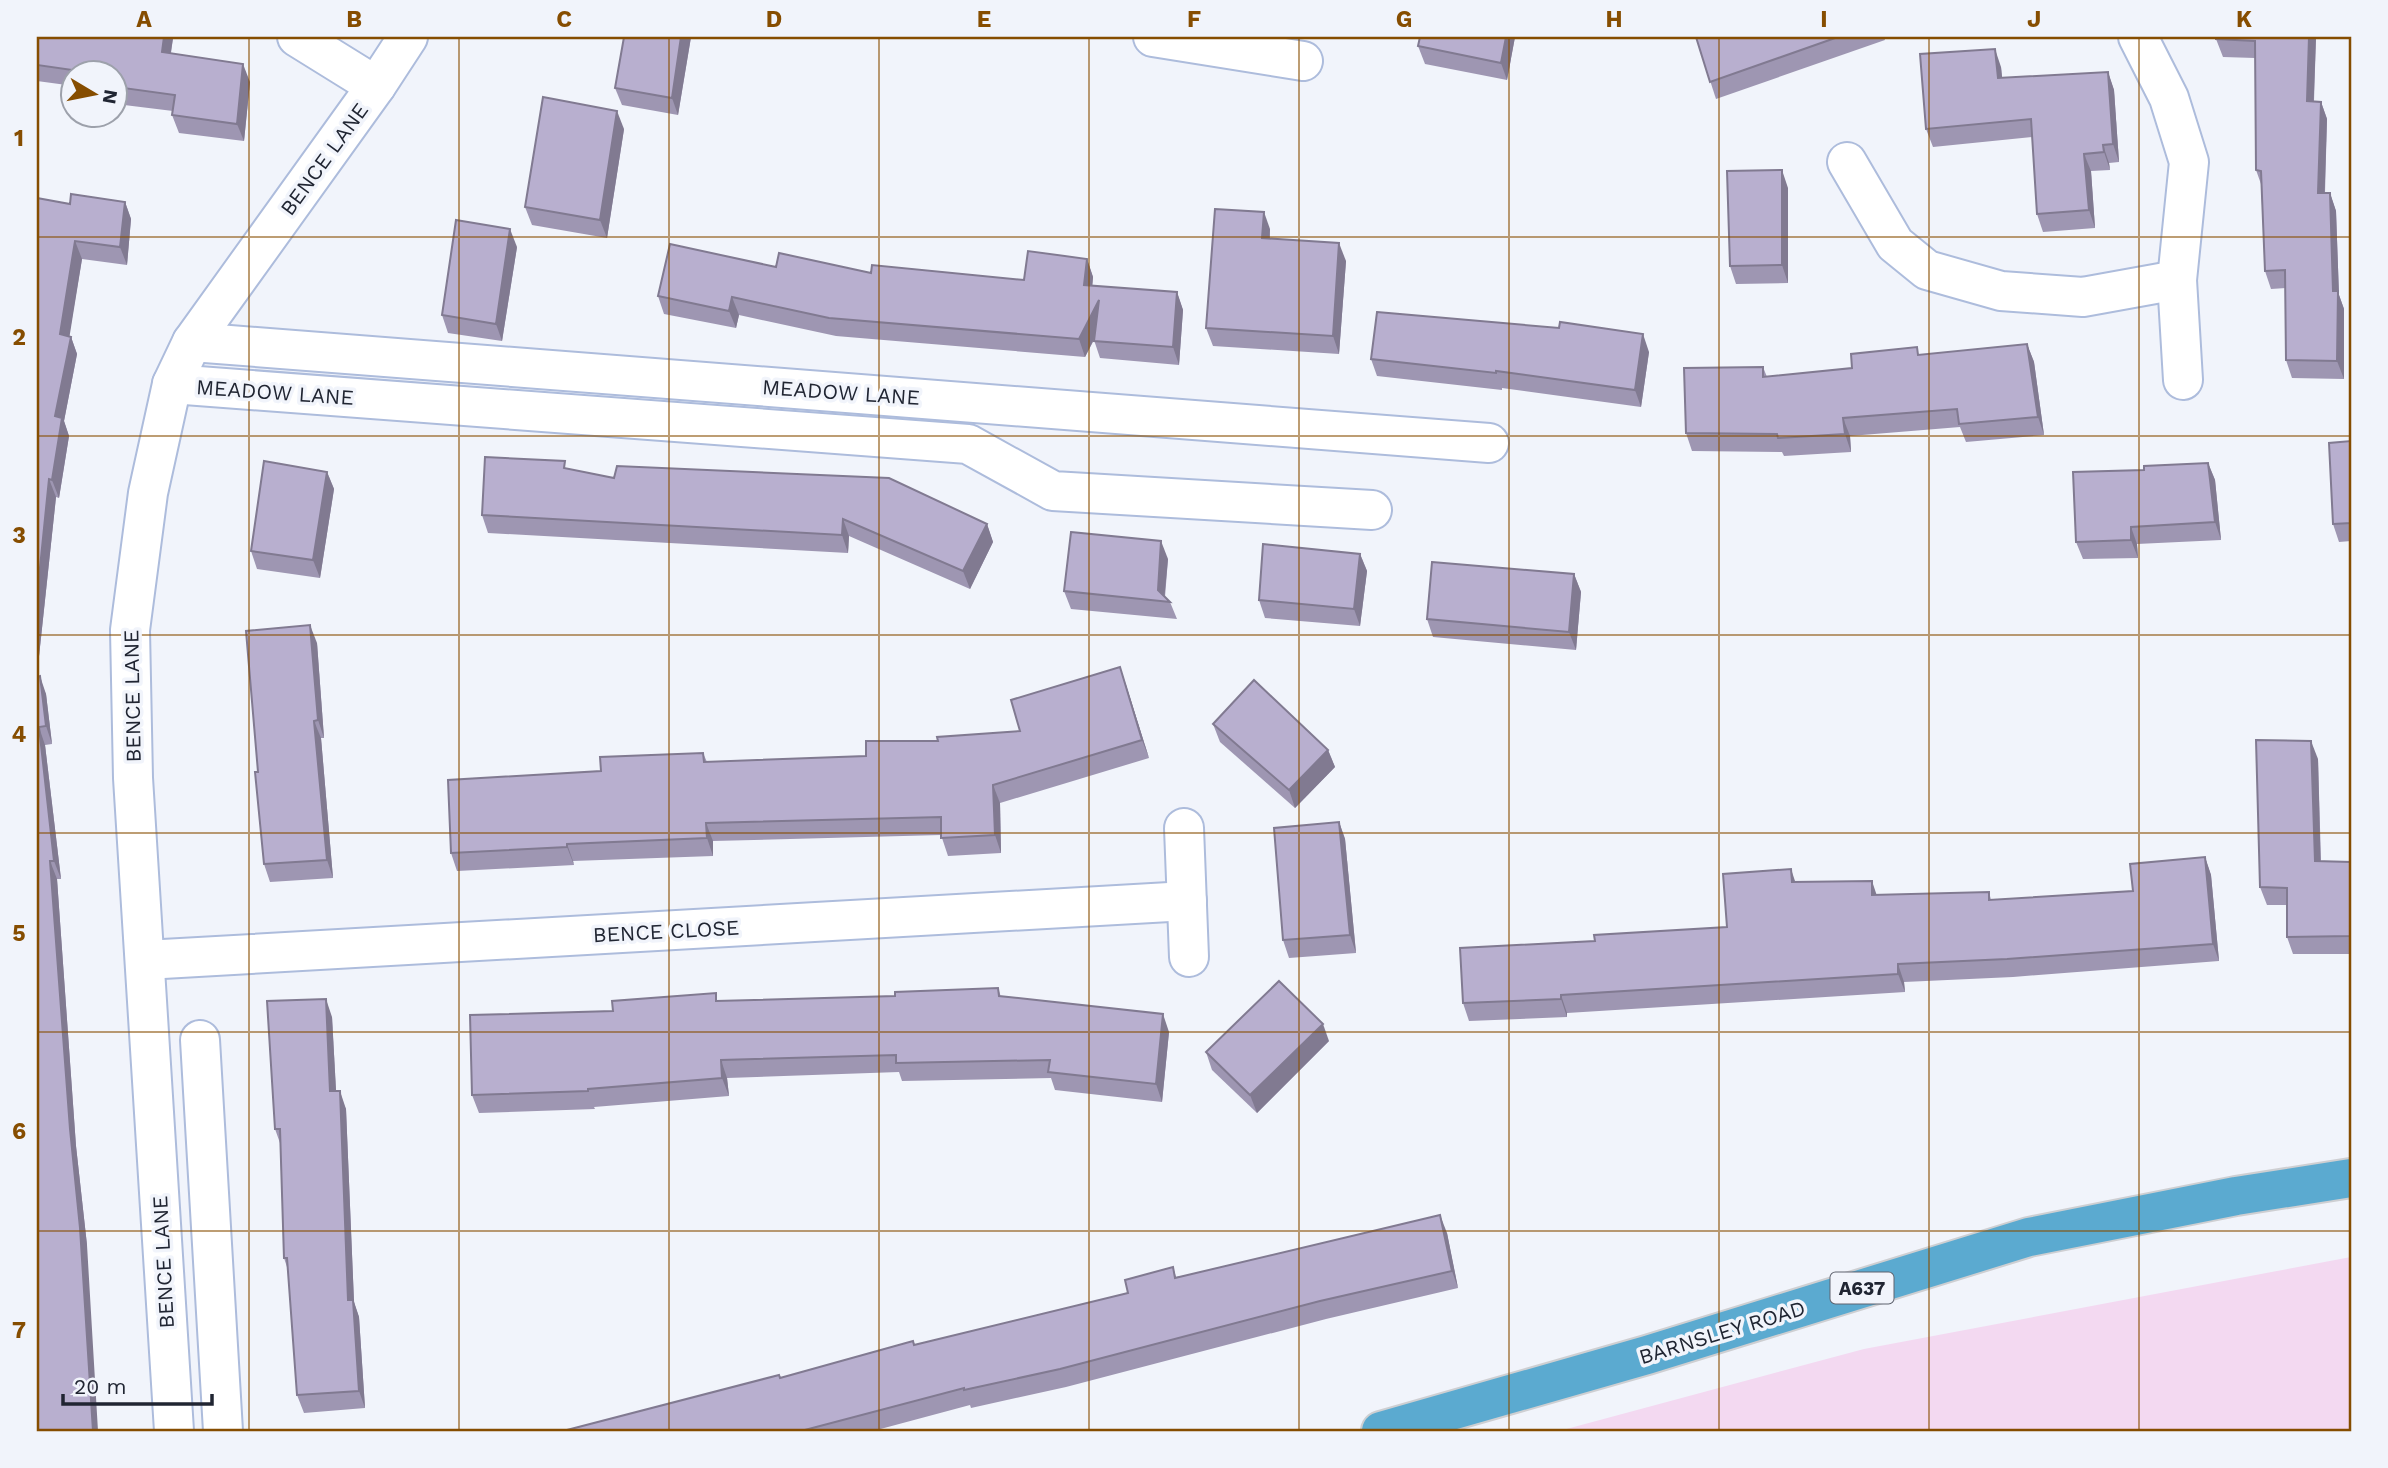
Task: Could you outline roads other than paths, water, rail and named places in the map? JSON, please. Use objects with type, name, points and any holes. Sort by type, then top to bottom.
[{"type":"highway","name":"BARNSLEY ROAD","points":[[1381,1431],[1647,1355],[2029,1237],[2236,1196],[2351,1178]]},
{"type":"street","points":[[297,37],[376,86]]},
{"type":"street","name":"BENCE LANE","points":[[174,1431],[133,778],[130,631],[148,493],[172,384],[192,342],[376,86],[408,37]]},
{"type":"street","points":[[1153,37],[1207,41],[1303,61]]},
{"type":"street","points":[[2138,37],[2169,98],[2189,162],[2177,280],[2183,380]]},
{"type":"street","points":[[1847,162],[1895,244],[1927,270],[2001,290],[2083,297],[2177,280]]},
{"type":"street","name":"MEADOW LANE","points":[[192,342],[1489,443]]},
{"type":"street","name":"MEADOW LANE","points":[[172,384],[968,444],[1053,491],[1372,510]]},
{"type":"street","points":[[1184,828],[1189,957]]},
{"type":"street","name":"BENCE CLOSE","points":[[145,960],[1187,901]]},
{"type":"street","points":[[201,1040],[223,1431]]}]
